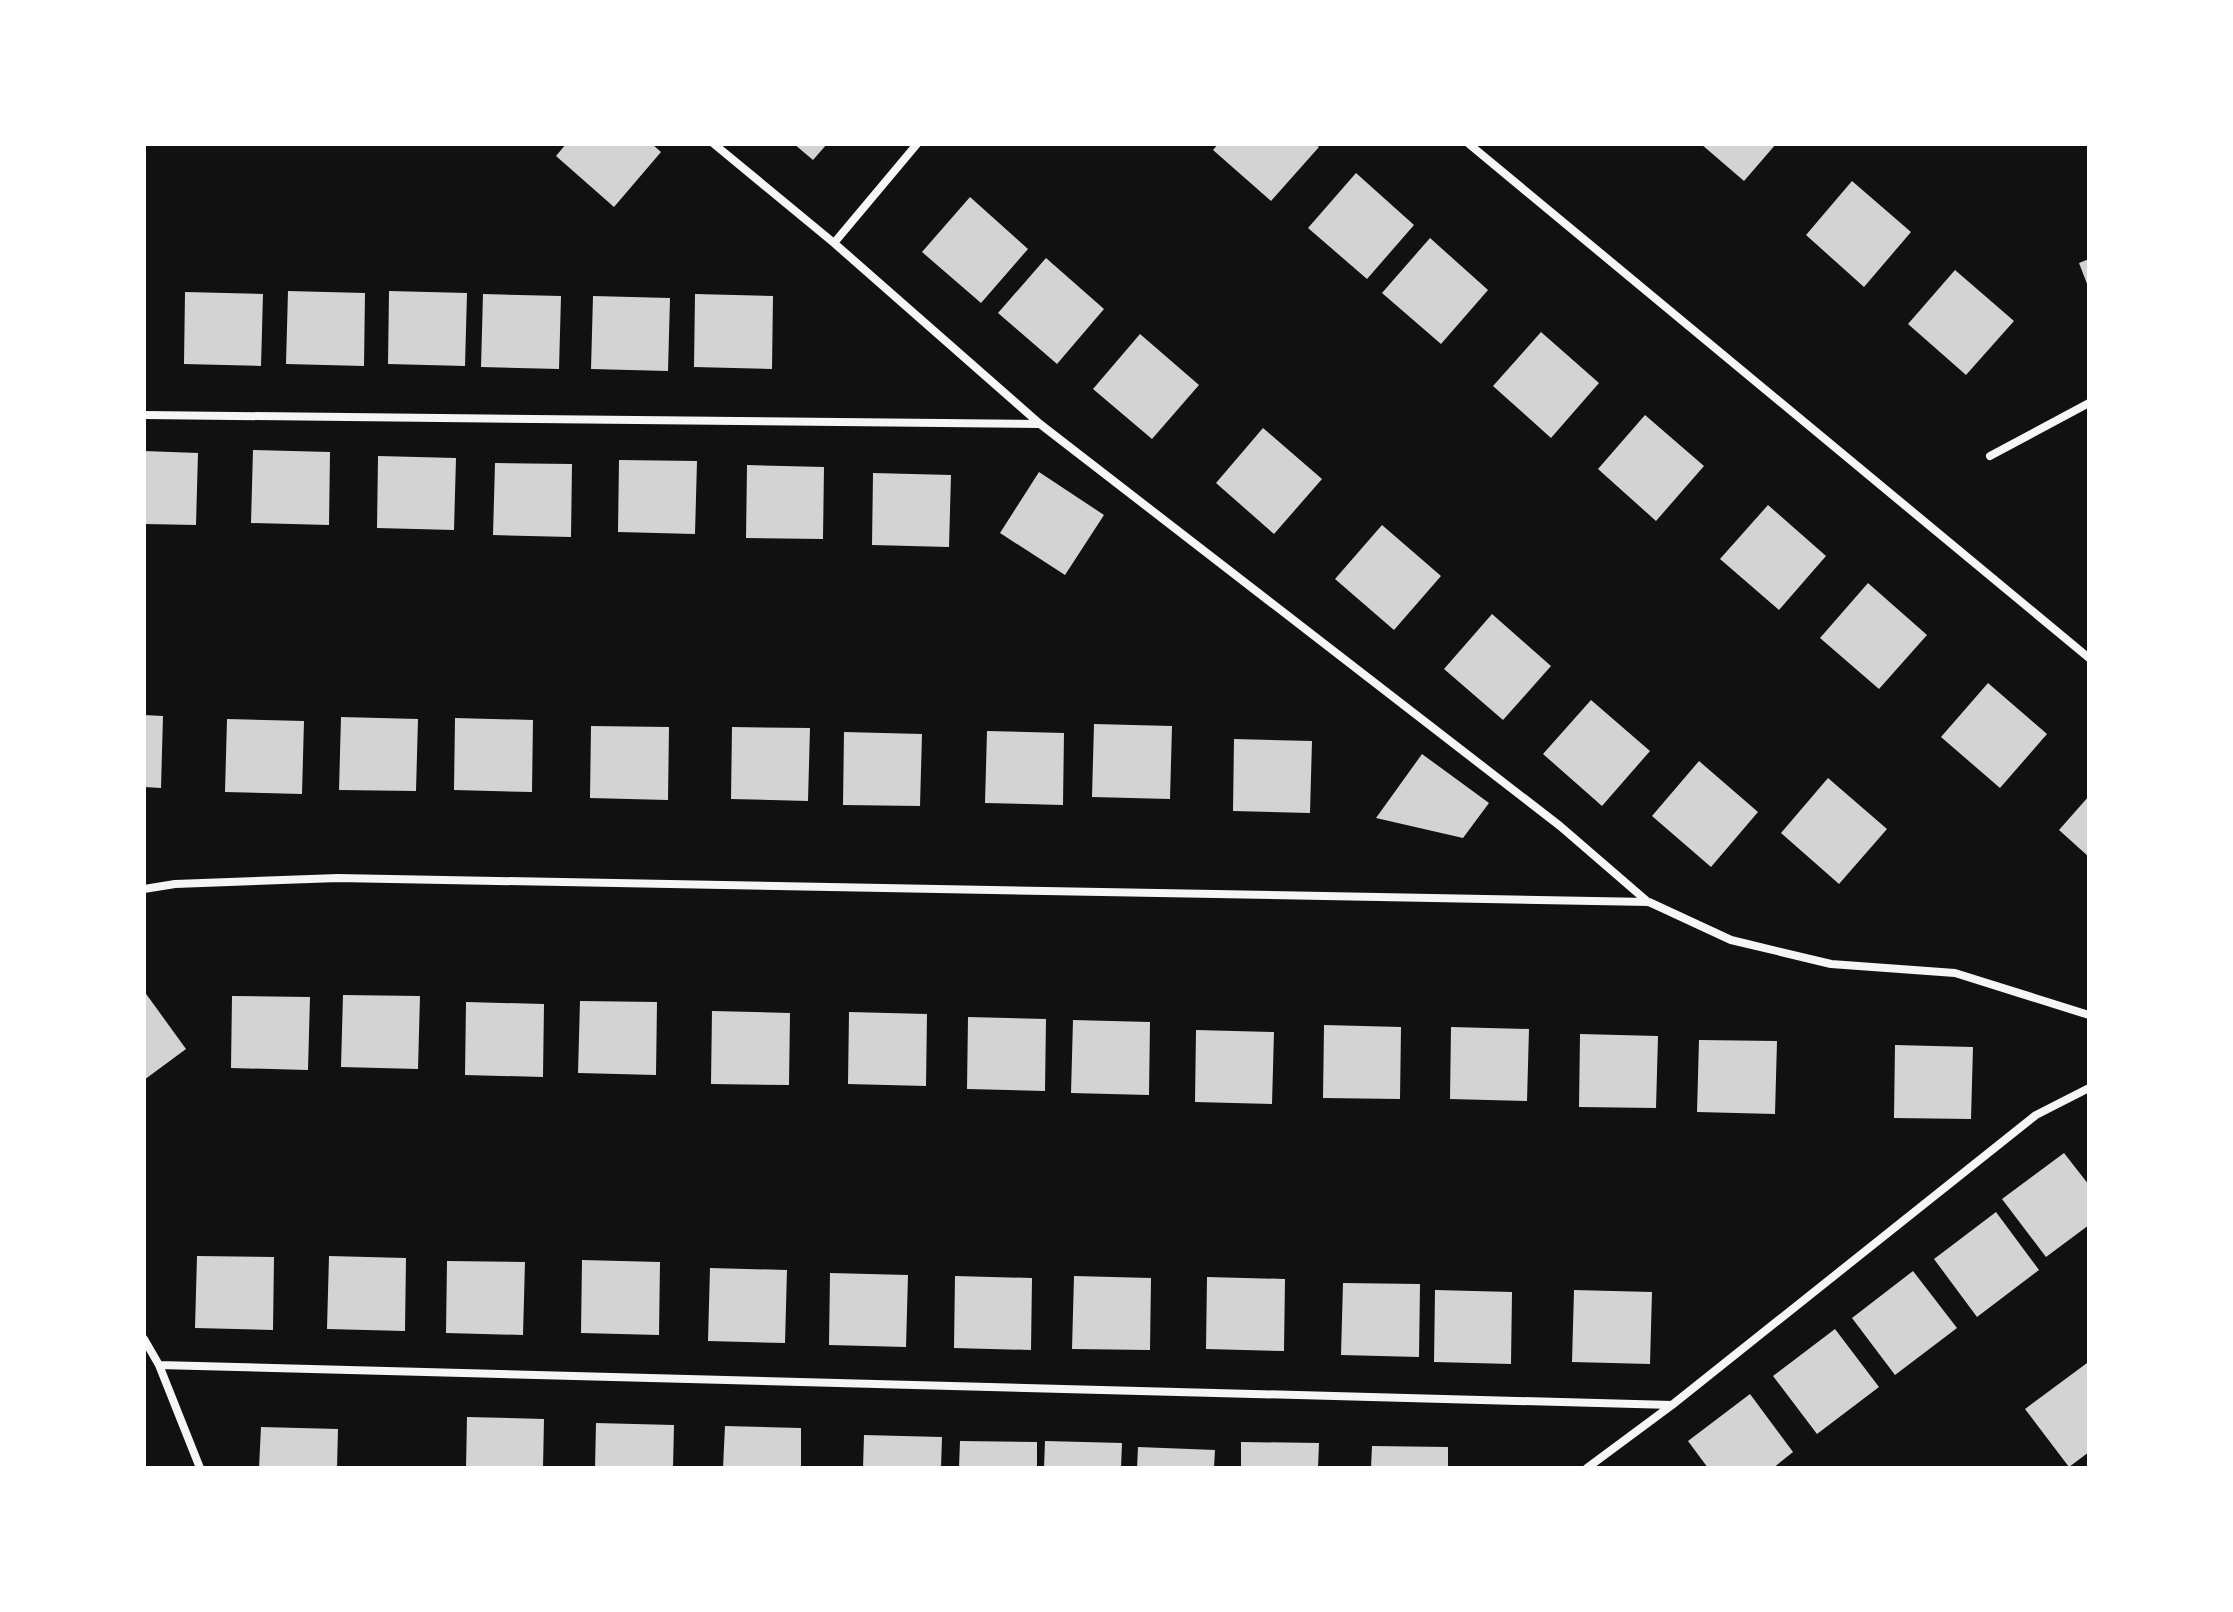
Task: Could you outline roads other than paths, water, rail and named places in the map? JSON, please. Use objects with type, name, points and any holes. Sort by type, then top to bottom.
[{"type":"street","points":[[714,144],[834,243],[1040,424],[1560,826],[1649,902],[1731,940],[1831,964],[1955,973],[2089,1015]]},
{"type":"street","points":[[834,243],[917,144]]},
{"type":"street","points":[[1469,144],[2089,658]]},
{"type":"street","points":[[1990,456],[2089,403]]},
{"type":"street","points":[[144,415],[1040,424]]},
{"type":"street","points":[[144,889],[175,884],[338,878],[1649,902]]},
{"type":"street","points":[[1587,1468],[1672,1405],[2036,1115],[2089,1088]]},
{"type":"street","points":[[144,1339],[159,1365],[200,1468]]},
{"type":"street","points":[[159,1365],[1672,1405]]}]
